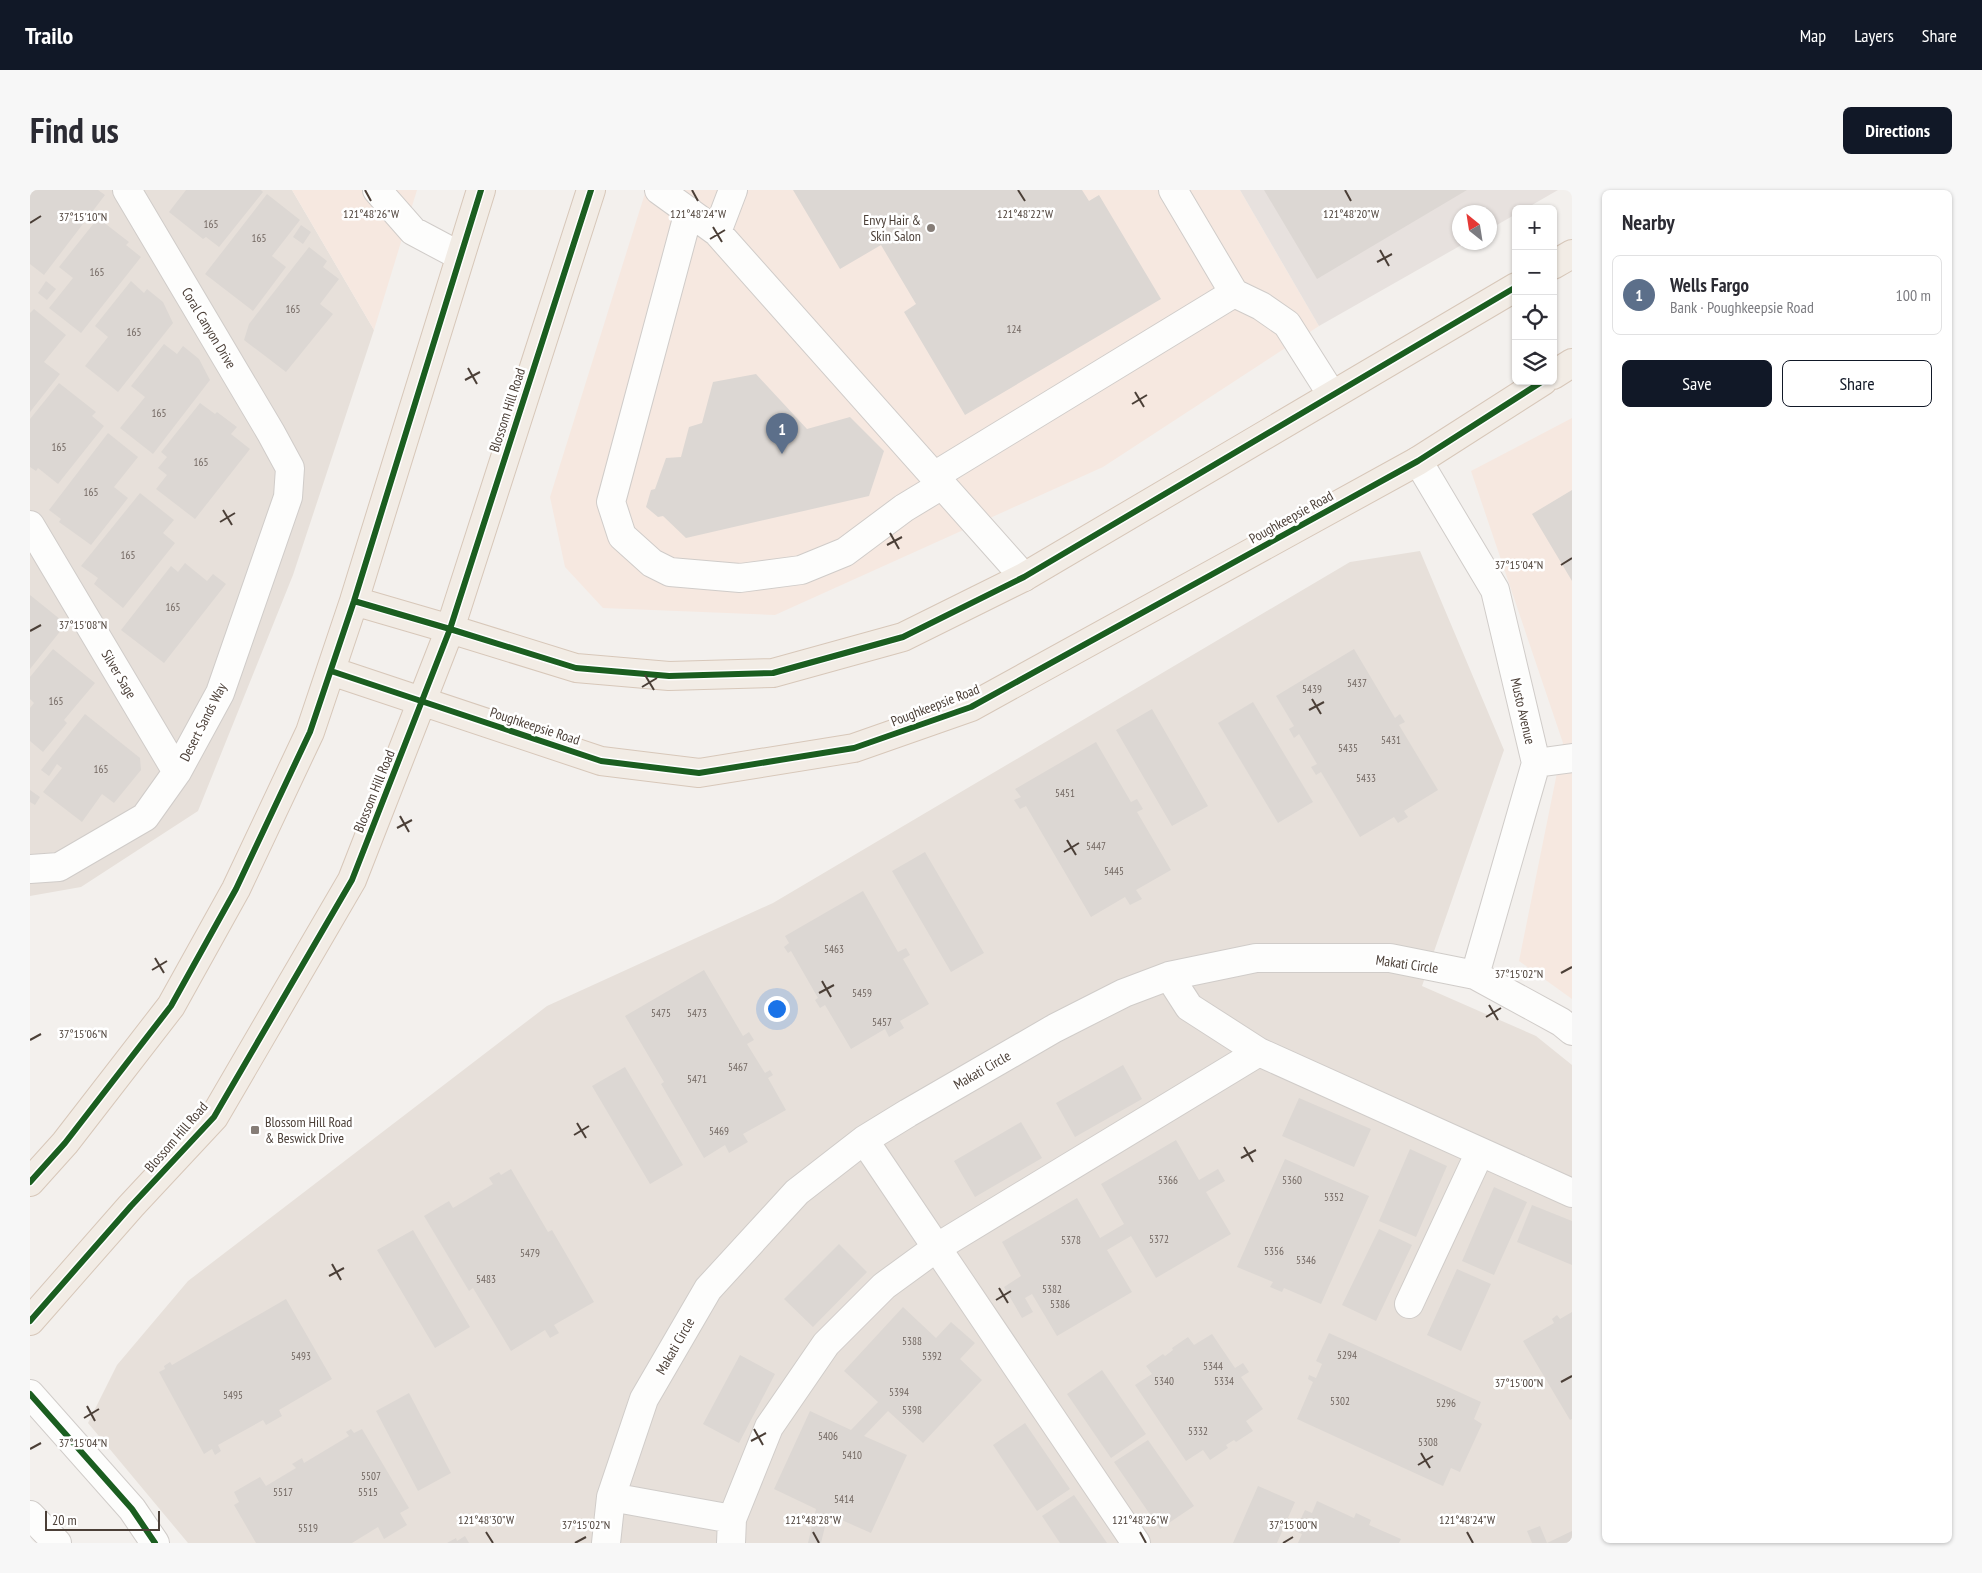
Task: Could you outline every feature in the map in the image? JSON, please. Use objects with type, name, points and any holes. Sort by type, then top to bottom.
[{"type":"main road","points":[[30,1182],[64,1144],[171,1006],[236,889],[310,732],[354,601],[481,190]]},
{"type":"main road","name":"Blossom Hill Road","points":[[30,1321],[131,1206],[214,1117],[352,880],[450,629],[591,190]]},
{"type":"main road","points":[[1557,262],[1572,254]]},
{"type":"main road","points":[[354,601],[576,668],[669,676],[773,673],[903,637],[1024,577],[1512,288]]},
{"type":"main road","points":[[1557,372],[1572,363]]},
{"type":"main road","name":"Poughkeepsie Road","points":[[331,671],[601,761],[699,773],[854,748],[971,707],[1418,461],[1537,385]]},
{"type":"street","name":"Coral Canyon Drive","points":[[127,190],[290,468]]},
{"type":"street","points":[[377,190],[413,231],[460,256]]},
{"type":"street","points":[[659,190],[717,232],[1024,577]]},
{"type":"street","points":[[717,232],[733,190]]},
{"type":"street","points":[[1173,190],[1234,293],[1261,306],[1287,324],[1332,394]]},
{"type":"street","points":[[689,211],[611,502],[622,536],[652,563],[670,572],[740,578],[801,570],[845,552],[938,480],[1234,293]]},
{"type":"street","name":"Musto Avenue","points":[[1418,461],[1495,590],[1536,763],[1475,975]]},
{"type":"street","name":"Desert Sands Way","points":[[30,869],[59,867],[145,817],[177,772],[220,693],[288,497],[290,468]]},
{"type":"street","name":"Silver Sage","points":[[30,524],[177,772]]},
{"type":"street","points":[[1536,763],[1572,758]]},
{"type":"street","name":"Makati Circle","points":[[606,1543],[611,1496],[644,1399],[708,1289],[797,1192],[864,1140],[1055,1028],[1124,993],[1169,976],[1256,958],[1390,958],[1475,975],[1561,1022],[1572,1031]]},
{"type":"street","points":[[1169,976],[1190,1007],[1259,1052],[1572,1193]]},
{"type":"street","points":[[611,1496],[732,1531],[770,1427],[826,1344],[884,1286],[936,1248],[1259,1052]]},
{"type":"street","points":[[864,1140],[1136,1543]]},
{"type":"street","points":[[1409,1304],[1480,1152]]},
{"type":"street","points":[[30,1394],[132,1508],[155,1543]]},
{"type":"street","points":[[30,1515],[57,1543]]},
{"type":"shaded area","points":[[30,190],[292,190],[374,330],[293,575],[198,811],[81,887],[30,896]]},
{"type":"shaded area","points":[[292,190],[417,190],[374,330]]},
{"type":"shaded area","points":[[646,190],[1240,190],[1319,326],[1103,467],[775,615],[603,608],[565,567],[550,497]]},
{"type":"shaded area","points":[[1240,190],[1558,190],[1532,205],[1512,205],[1512,216],[1497,225],[1497,205],[1452,205],[1453,250],[1319,326]]},
{"type":"shaded area","points":[[1572,418],[1572,999],[1519,961],[1563,743],[1471,471]]},
{"type":"shaded area","points":[[1420,551],[1504,750],[1422,986],[1536,1036],[1572,1065],[1572,1543],[188,1543],[88,1423],[117,1365],[188,1281],[547,1006],[773,903],[1350,562]]},
{"type":"building","points":[[34,190],[98,190],[105,195],[44,275],[30,264],[30,195]]},
{"type":"building","points":[[186,190],[261,190],[263,192],[219,247],[206,237],[203,239],[169,212]]},
{"type":"building","points":[[793,190],[1082,190],[1089,201],[1099,195],[1161,299],[965,415],[904,312],[916,304],[881,245],[840,269]]},
{"type":"building","points":[[1264,190],[1467,190],[1317,279]]},
{"type":"building","points":[[267,194],[300,220],[272,256],[286,267],[253,311],[205,274]]},
{"type":"building","points":[[98,218],[129,242],[126,245],[141,257],[81,333],[49,308],[73,278],[59,267]]},
{"type":"building","points":[[301,225],[311,232],[303,244],[293,237]]},
{"type":"building","points":[[309,247],[327,261],[323,267],[339,279],[320,304],[333,314],[286,372],[244,340],[249,324]]},
{"type":"building","points":[[46,281],[56,289],[47,300],[38,293]]},
{"type":"building","points":[[131,281],[144,293],[147,289],[163,302],[173,323],[118,392],[85,366],[108,337],[95,326]]},
{"type":"building","points":[[34,309],[66,335],[44,362],[60,374],[30,412],[30,313]]},
{"type":"building","points":[[164,344],[177,354],[183,346],[199,359],[210,380],[153,454],[120,428],[145,397],[131,386]]},
{"type":"building","points":[[756,374],[807,429],[850,417],[884,451],[869,496],[686,538],[663,516],[658,517],[646,507],[651,490],[655,489],[666,458],[681,457],[689,427],[702,423],[713,382]]},
{"type":"building","points":[[59,383],[96,412],[92,416],[104,426],[58,484],[38,468],[36,471],[30,467],[30,419]]},
{"type":"building","points":[[200,403],[215,414],[217,412],[237,427],[231,434],[250,449],[195,519],[156,489],[167,475],[158,468],[167,457],[161,452]]},
{"type":"building","points":[[108,433],[138,457],[114,487],[128,498],[91,545],[59,522],[61,519],[49,510]]},
{"type":"building","points":[[1572,490],[1572,581],[1532,514]]},
{"type":"building","points":[[140,493],[174,520],[163,533],[175,543],[123,608],[94,584],[98,578],[81,566]]},
{"type":"building","points":[[185,563],[207,581],[213,574],[226,584],[164,663],[121,630],[171,566],[178,572]]},
{"type":"building","points":[[30,595],[66,624],[30,669]]},
{"type":"building","points":[[53,649],[95,683],[64,720],[67,723],[43,752],[30,741],[30,708],[34,703],[30,699],[30,677]]},
{"type":"building","points":[[1354,649],[1395,718],[1400,714],[1405,722],[1399,725],[1438,790],[1404,811],[1408,817],[1398,823],[1394,817],[1360,837],[1321,772],[1316,775],[1311,767],[1317,764],[1299,734],[1294,738],[1289,729],[1294,726],[1276,696]]},
{"type":"building","points":[[1253,702],[1313,802],[1278,823],[1218,723]]},
{"type":"building","points":[[1152,709],[1208,806],[1172,826],[1116,730]]},
{"type":"building","points":[[85,714],[140,758],[141,770],[114,803],[102,794],[82,822],[43,792],[62,768],[57,764],[49,776],[41,770]]},
{"type":"building","points":[[1096,742],[1131,802],[1137,799],[1143,809],[1137,812],[1171,870],[1136,890],[1142,899],[1130,905],[1125,897],[1091,917],[1026,806],[1020,809],[1014,800],[1021,797],[1015,789]]},
{"type":"building","points":[[30,790],[40,797],[35,805],[30,802]]},
{"type":"building","points":[[925,852],[984,953],[951,972],[892,871]]},
{"type":"building","points":[[863,891],[898,952],[906,948],[910,955],[903,959],[929,1004],[900,1021],[904,1028],[889,1037],[885,1029],[851,1049],[825,1005],[820,1008],[815,1000],[818,998],[791,951],[788,953],[784,947],[789,943],[785,936]]},
{"type":"building","points":[[704,970],[743,1036],[749,1032],[754,1040],[747,1044],[765,1073],[770,1070],[773,1075],[768,1078],[786,1110],[743,1134],[748,1142],[729,1153],[725,1145],[704,1158],[661,1084],[664,1082],[625,1016]]},
{"type":"building","points":[[1123,1065],[1142,1099],[1075,1137],[1056,1103]]},
{"type":"building","points":[[625,1067],[683,1165],[650,1184],[592,1086]]},
{"type":"building","points":[[1299,1098],[1371,1129],[1354,1167],[1282,1136]]},
{"type":"building","points":[[1021,1122],[1042,1158],[975,1197],[954,1161]]},
{"type":"building","points":[[1176,1140],[1199,1180],[1218,1169],[1225,1181],[1206,1192],[1231,1234],[1156,1278],[1131,1236],[1107,1250],[1132,1292],[1057,1336],[1032,1294],[1025,1298],[1033,1312],[1022,1318],[1004,1287],[1021,1276],[1002,1242],[1077,1198],[1100,1238],[1124,1224],[1101,1184]]},
{"type":"building","points":[[1410,1149],[1447,1166],[1416,1237],[1379,1221]]},
{"type":"building","points":[[1285,1159],[1369,1196],[1321,1304],[1284,1288],[1282,1292],[1270,1287],[1273,1282],[1237,1267]]},
{"type":"building","points":[[511,1169],[548,1232],[552,1230],[594,1302],[554,1325],[559,1333],[550,1338],[545,1330],[511,1351],[473,1288],[469,1291],[424,1216],[449,1201],[453,1208],[493,1184],[489,1178],[499,1172],[501,1175]]},
{"type":"building","points":[[1494,1187],[1527,1202],[1494,1275],[1462,1261]]},
{"type":"building","points":[[1532,1205],[1572,1221],[1572,1265],[1517,1242]]},
{"type":"building","points":[[1379,1229],[1412,1245],[1376,1321],[1342,1305]]},
{"type":"building","points":[[413,1230],[470,1327],[435,1348],[377,1250]]},
{"type":"building","points":[[839,1244],[867,1272],[813,1327],[784,1299]]},
{"type":"building","points":[[1457,1269],[1491,1284],[1461,1351],[1427,1335]]},
{"type":"building","points":[[286,1299],[332,1379],[279,1410],[282,1416],[266,1425],[263,1420],[218,1445],[221,1451],[215,1455],[212,1449],[204,1454],[159,1372],[165,1369],[164,1366],[170,1362],[172,1365]]},
{"type":"building","points":[[903,1307],[936,1338],[951,1322],[975,1343],[960,1359],[982,1380],[923,1443],[888,1411],[864,1436],[907,1455],[871,1533],[828,1514],[821,1543],[808,1543],[816,1509],[774,1489],[810,1411],[851,1430],[878,1402],[844,1371]]},
{"type":"building","points":[[1572,1312],[1572,1419],[1570,1420],[1523,1341],[1554,1323],[1552,1319],[1557,1315],[1560,1319]]},
{"type":"building","points":[[1329,1333],[1481,1402],[1474,1419],[1482,1424],[1460,1472],[1451,1468],[1443,1486],[1297,1419],[1313,1382],[1308,1379],[1309,1375],[1316,1378],[1322,1364],[1316,1361]]},
{"type":"building","points":[[1212,1334],[1235,1368],[1243,1363],[1249,1372],[1241,1377],[1263,1409],[1246,1421],[1253,1431],[1236,1442],[1234,1440],[1226,1445],[1228,1448],[1210,1460],[1203,1450],[1186,1461],[1135,1385],[1152,1374],[1146,1366],[1163,1354],[1165,1356],[1173,1350],[1172,1348],[1188,1337],[1194,1345]]},
{"type":"building","points":[[740,1355],[775,1374],[739,1443],[703,1424]]},
{"type":"building","points":[[1102,1370],[1146,1434],[1111,1458],[1067,1394]]},
{"type":"building","points":[[409,1393],[451,1473],[418,1491],[376,1411]]},
{"type":"building","points":[[1025,1423],[1070,1489],[1037,1511],[993,1445]]},
{"type":"building","points":[[351,1429],[354,1433],[362,1429],[409,1508],[400,1513],[407,1525],[384,1539],[378,1527],[352,1543],[256,1543],[234,1505],[239,1502],[234,1492],[260,1477],[266,1486],[296,1468],[292,1464],[302,1458],[304,1463],[349,1436],[346,1432]]},
{"type":"building","points":[[1148,1440],[1194,1506],[1160,1529],[1114,1462]]},
{"type":"building","points":[[1258,1486],[1295,1502],[1277,1543],[1233,1543]]},
{"type":"building","points":[[1074,1495],[1107,1543],[1060,1543],[1042,1516]]},
{"type":"building","points":[[1317,1501],[1354,1518],[1356,1513],[1371,1520],[1369,1525],[1401,1539],[1399,1543],[1298,1543],[1302,1534],[1295,1531],[1305,1510],[1312,1513]]},
{"type":"building","points":[[1540,1526],[1547,1543],[1532,1543],[1527,1531]]},
{"type":"building","points":[[1572,1531],[1572,1543],[1547,1543]]},
{"type":"building","points":[[465,1536],[469,1543],[447,1543],[456,1538],[457,1541]]},
{"type":"cycle path","points":[[30,1182],[65,1143],[171,1006],[236,889],[310,732],[354,601],[481,190]]},
{"type":"cycle path","points":[[30,1321],[131,1206],[214,1117],[352,880],[450,629],[591,190]]},
{"type":"cycle path","points":[[354,601],[576,668],[669,676],[773,673],[903,637],[1024,577],[1512,289]]},
{"type":"cycle path","points":[[331,671],[601,761],[699,773],[854,748],[971,707],[1418,461],[1537,385]]},
{"type":"cycle path","points":[[30,1394],[132,1509],[155,1543]]},
{"type":"place","name":"Envy Hair & Skin Salon","points":[[931,228]]},
{"type":"place","name":"Wells Fargo","points":[[782,454]]},
{"type":"place","name":"Blossom Hill Road & Beswick Drive","points":[[255,1130]]}]
